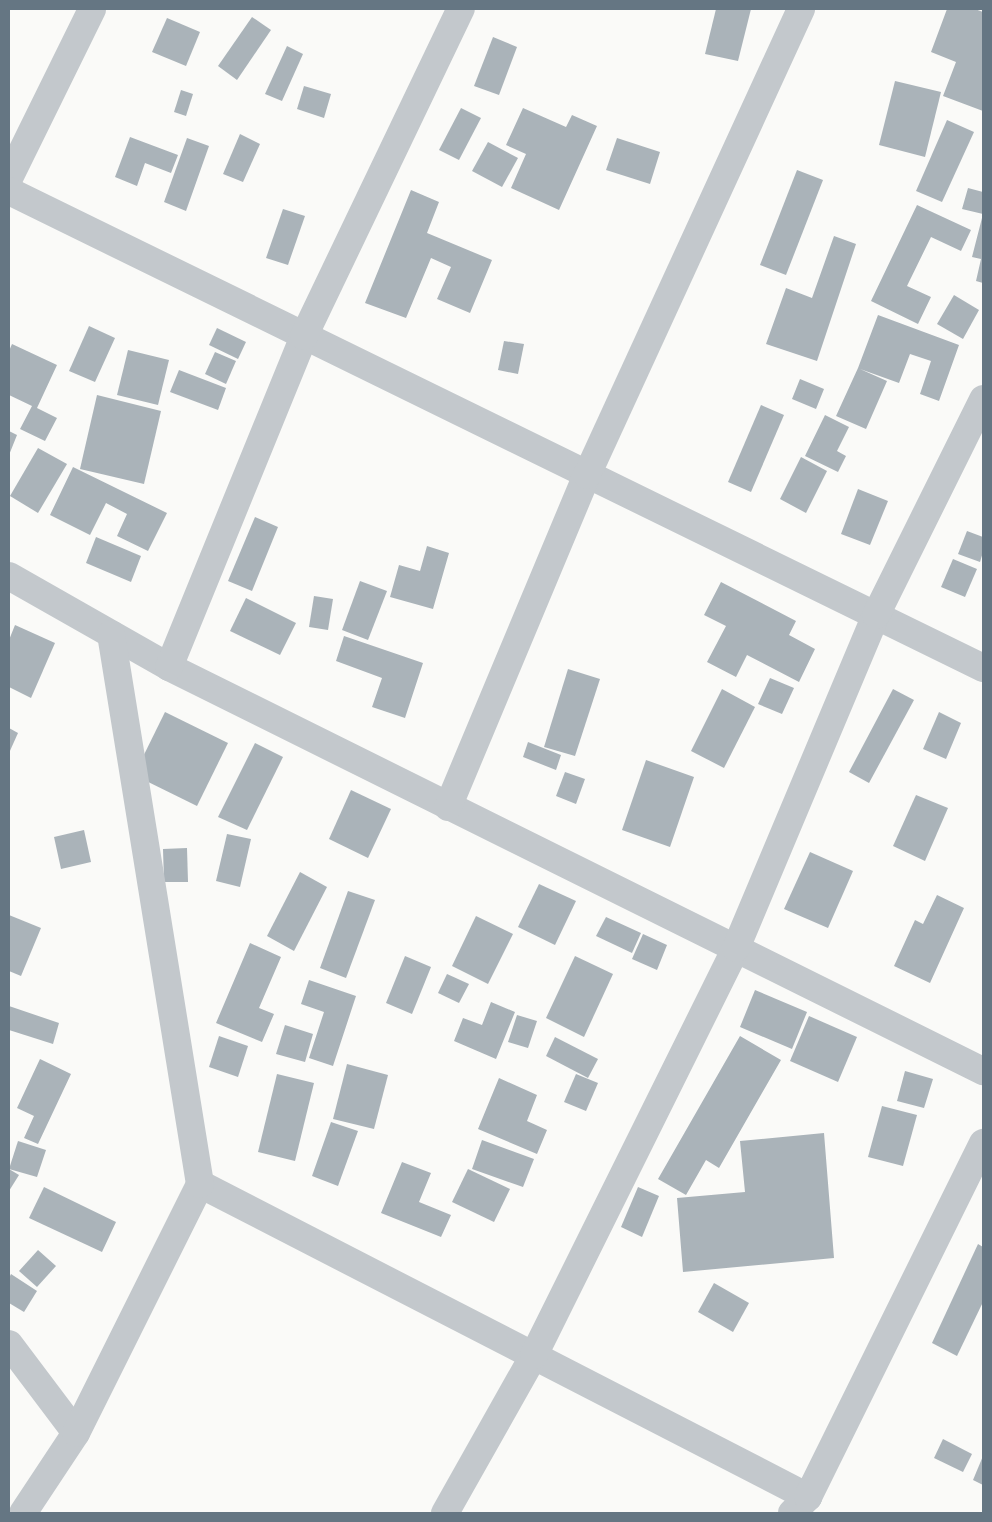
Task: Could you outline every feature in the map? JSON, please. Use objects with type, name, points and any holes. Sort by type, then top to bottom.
[{"type":"street","points":[[9,178],[92,9]]},
{"type":"street","points":[[169,667],[304,336],[461,9]]},
{"type":"street","points":[[448,807],[587,475],[801,9]]},
{"type":"street","points":[[9,191],[983,668]]},
{"type":"street","points":[[444,1513],[534,1355],[736,948],[876,615],[983,399]]},
{"type":"street","points":[[9,576],[169,667],[983,1071]]},
{"type":"street","points":[[23,1513],[76,1433],[200,1184],[111,634]]},
{"type":"street","points":[[200,1184],[534,1355],[800,1505],[983,1143]]},
{"type":"street","points":[[9,1344],[76,1433]]},
{"type":"building","points":[[716,9],[751,9],[738,61],[705,54]]},
{"type":"building","points":[[947,9],[975,9],[983,12],[983,111],[943,96],[956,62],[931,52]]},
{"type":"building","points":[[252,17],[271,30],[237,80],[218,66]]},
{"type":"building","points":[[167,18],[200,32],[186,66],[152,52]]},
{"type":"building","points":[[493,37],[517,47],[499,95],[474,86]]},
{"type":"building","points":[[287,46],[303,54],[282,101],[265,94]]},
{"type":"building","points":[[895,81],[941,92],[925,157],[879,145]]},
{"type":"building","points":[[304,86],[331,94],[324,118],[297,109]]},
{"type":"building","points":[[181,90],[193,94],[186,116],[174,112]]},
{"type":"building","points":[[461,108],[481,118],[459,160],[439,150]]},
{"type":"building","points":[[523,108],[566,127],[572,115],[597,126],[559,210],[511,188],[526,154],[506,145]]},
{"type":"building","points":[[947,120],[974,132],[942,202],[916,191]]},
{"type":"building","points":[[240,134],[260,144],[243,182],[223,174]]},
{"type":"building","points":[[130,137],[178,155],[171,173],[145,163],[137,186],[115,177]]},
{"type":"building","points":[[187,138],[209,146],[186,211],[164,202]]},
{"type":"building","points":[[617,138],[660,152],[650,184],[606,170]]},
{"type":"building","points":[[488,142],[518,158],[502,187],[472,171]]},
{"type":"building","points":[[797,170],[823,180],[786,275],[760,265]]},
{"type":"building","points":[[968,188],[983,192],[983,214],[962,209]]},
{"type":"building","points":[[411,190],[439,202],[427,233],[492,260],[470,313],[437,299],[451,267],[431,258],[406,318],[365,303]]},
{"type":"building","points":[[917,205],[971,230],[961,251],[931,237],[907,286],[931,297],[918,324],[871,301]]},
{"type":"building","points":[[283,209],[305,216],[288,265],[266,258]]},
{"type":"building","points":[[983,214],[983,283],[976,281],[981,259],[972,257]]},
{"type":"building","points":[[834,236],[856,244],[817,361],[766,344],[786,288],[812,298]]},
{"type":"building","points":[[954,295],[979,310],[963,339],[937,324]]},
{"type":"building","points":[[878,315],[959,345],[939,401],[920,394],[931,361],[910,354],[899,383],[860,369],[887,381],[866,429],[836,416],[858,368]]},
{"type":"building","points":[[89,326],[115,338],[95,382],[69,371]]},
{"type":"building","points":[[217,328],[246,342],[238,359],[209,345]]},
{"type":"building","points":[[504,341],[524,344],[518,374],[498,370]]},
{"type":"building","points":[[12,344],[57,365],[37,408],[57,418],[45,441],[20,429],[32,406],[9,395],[9,351]]},
{"type":"building","points":[[128,350],[169,360],[158,405],[117,395]]},
{"type":"building","points":[[215,352],[236,361],[226,384],[205,374]]},
{"type":"building","points":[[179,370],[226,388],[218,410],[170,392]]},
{"type":"building","points":[[800,379],[824,389],[816,409],[792,399]]},
{"type":"building","points":[[97,395],[161,411],[144,484],[80,469]]},
{"type":"building","points":[[761,405],[784,415],[751,492],[728,482]]},
{"type":"building","points":[[825,415],[849,427],[837,451],[846,456],[838,472],[805,456]]},
{"type":"building","points":[[9,431],[17,435],[9,455]]},
{"type":"building","points":[[38,448],[67,464],[38,513],[10,496]]},
{"type":"building","points":[[801,457],[827,471],[806,513],[780,499]]},
{"type":"building","points":[[73,467],[167,513],[148,551],[117,536],[127,514],[106,503],[90,535],[50,515]]},
{"type":"building","points":[[858,489],[888,501],[870,545],[841,534]]},
{"type":"building","points":[[255,517],[278,527],[252,591],[228,581]]},
{"type":"building","points":[[967,531],[983,537],[983,552],[980,562],[958,554]]},
{"type":"building","points":[[96,537],[141,556],[131,582],[86,563]]},
{"type":"building","points":[[427,546],[449,553],[433,609],[390,597],[399,565],[420,571]]},
{"type":"building","points":[[953,559],[977,569],[965,597],[941,587]]},
{"type":"building","points":[[360,581],[387,591],[368,640],[342,630]]},
{"type":"building","points":[[721,582],[796,621],[789,635],[815,649],[799,682],[747,655],[736,677],[707,662],[726,626],[704,615]]},
{"type":"building","points":[[314,596],[333,599],[328,630],[309,627]]},
{"type":"building","points":[[246,598],[296,623],[280,655],[230,631]]},
{"type":"building","points":[[15,625],[55,643],[31,698],[9,687],[9,640]]},
{"type":"building","points":[[344,636],[423,663],[405,718],[372,707],[382,678],[336,661]]},
{"type":"building","points":[[568,669],[600,679],[575,756],[544,747]]},
{"type":"building","points":[[770,678],[794,688],[782,714],[758,704]]},
{"type":"building","points":[[722,689],[755,707],[724,768],[691,751]]},
{"type":"building","points":[[893,689],[914,700],[869,783],[849,772]]},
{"type":"building","points":[[165,712],[228,743],[197,806],[134,775]]},
{"type":"building","points":[[939,712],[961,723],[946,759],[923,749]]},
{"type":"building","points":[[9,728],[18,733],[9,753]]},
{"type":"building","points":[[528,742],[561,755],[556,770],[523,757]]},
{"type":"building","points":[[255,743],[283,757],[247,830],[218,817]]},
{"type":"building","points":[[646,760],[694,777],[670,847],[622,830]]},
{"type":"building","points":[[565,772],[585,779],[576,804],[556,796]]},
{"type":"building","points":[[351,790],[391,809],[368,858],[329,839]]},
{"type":"building","points":[[916,795],[948,808],[925,861],[893,846]]},
{"type":"building","points":[[84,830],[91,862],[61,869],[54,837]]},
{"type":"building","points":[[227,834],[251,839],[240,887],[216,881]]},
{"type":"building","points":[[187,848],[188,882],[164,882],[163,849]]},
{"type":"building","points":[[810,852],[853,871],[828,928],[784,909]]},
{"type":"building","points":[[300,872],[327,887],[294,951],[267,936]]},
{"type":"building","points":[[539,884],[576,901],[555,945],[518,927]]},
{"type":"building","points":[[348,891],[375,900],[346,978],[320,968]]},
{"type":"building","points":[[937,895],[964,908],[930,983],[894,966],[915,920],[923,924]]},
{"type":"building","points":[[9,915],[41,928],[21,976],[9,971]]},
{"type":"building","points":[[476,916],[513,934],[488,984],[452,966]]},
{"type":"building","points":[[606,917],[641,933],[632,953],[596,936]]},
{"type":"building","points":[[643,934],[667,945],[657,970],[632,959]]},
{"type":"building","points":[[250,943],[281,957],[259,1008],[274,1014],[262,1042],[216,1023]]},
{"type":"building","points":[[405,956],[431,967],[412,1014],[386,1003]]},
{"type":"building","points":[[575,956],[613,974],[584,1037],[546,1018]]},
{"type":"building","points":[[447,974],[469,984],[459,1003],[438,993]]},
{"type":"building","points":[[309,980],[356,996],[333,1066],[309,1058],[324,1012],[301,1004]]},
{"type":"building","points":[[755,990],[807,1012],[792,1049],[740,1027]]},
{"type":"building","points":[[491,1002],[515,1012],[496,1059],[454,1041],[463,1018],[482,1025]]},
{"type":"building","points":[[9,1006],[59,1023],[53,1044],[9,1030]]},
{"type":"building","points":[[517,1015],[537,1021],[528,1048],[508,1042]]},
{"type":"building","points":[[809,1016],[857,1037],[838,1082],[790,1061]]},
{"type":"building","points":[[285,1025],[313,1034],[305,1062],[276,1054]]},
{"type":"building","points":[[219,1036],[248,1046],[238,1077],[209,1067]]},
{"type":"building","points":[[740,1036],[781,1060],[719,1168],[706,1160],[686,1195],[658,1179]]},
{"type":"building","points":[[555,1037],[598,1059],[588,1078],[546,1056]]},
{"type":"building","points":[[40,1059],[71,1074],[38,1144],[24,1138],[34,1116],[17,1108]]},
{"type":"building","points":[[347,1064],[388,1075],[374,1129],[333,1119]]},
{"type":"building","points":[[905,1071],[933,1079],[924,1108],[897,1101]]},
{"type":"building","points":[[277,1074],[314,1083],[295,1161],[258,1152]]},
{"type":"building","points":[[576,1074],[598,1083],[586,1111],[564,1102]]},
{"type":"building","points":[[499,1078],[537,1095],[527,1121],[547,1130],[537,1154],[478,1129]]},
{"type":"building","points":[[882,1106],[917,1115],[903,1166],[868,1157]]},
{"type":"building","points":[[331,1122],[358,1131],[338,1186],[312,1176]]},
{"type":"building","points":[[824,1133],[834,1258],[683,1272],[677,1198],[745,1192],[740,1141]]},
{"type":"building","points":[[482,1140],[534,1159],[523,1187],[472,1169]]},
{"type":"building","points":[[18,1141],[46,1150],[37,1177],[9,1169]]},
{"type":"building","points":[[402,1162],[431,1173],[419,1202],[451,1215],[441,1237],[381,1213]]},
{"type":"building","points":[[9,1169],[19,1175],[9,1191]]},
{"type":"building","points":[[468,1169],[510,1189],[494,1222],[452,1202]]},
{"type":"building","points":[[44,1187],[116,1222],[102,1252],[29,1218]]},
{"type":"building","points":[[638,1187],[659,1196],[642,1237],[621,1227]]},
{"type":"building","points":[[978,1244],[983,1247],[983,1302],[957,1356],[932,1343]]},
{"type":"building","points":[[38,1250],[56,1266],[37,1287],[19,1271]]},
{"type":"building","points":[[11,1274],[37,1291],[24,1312],[9,1303],[9,1278]]},
{"type":"building","points":[[714,1283],[749,1303],[733,1332],[698,1312]]},
{"type":"building","points":[[943,1439],[972,1454],[963,1472],[934,1458]]},
{"type":"building","points":[[983,1456],[983,1485],[973,1480]]}]
